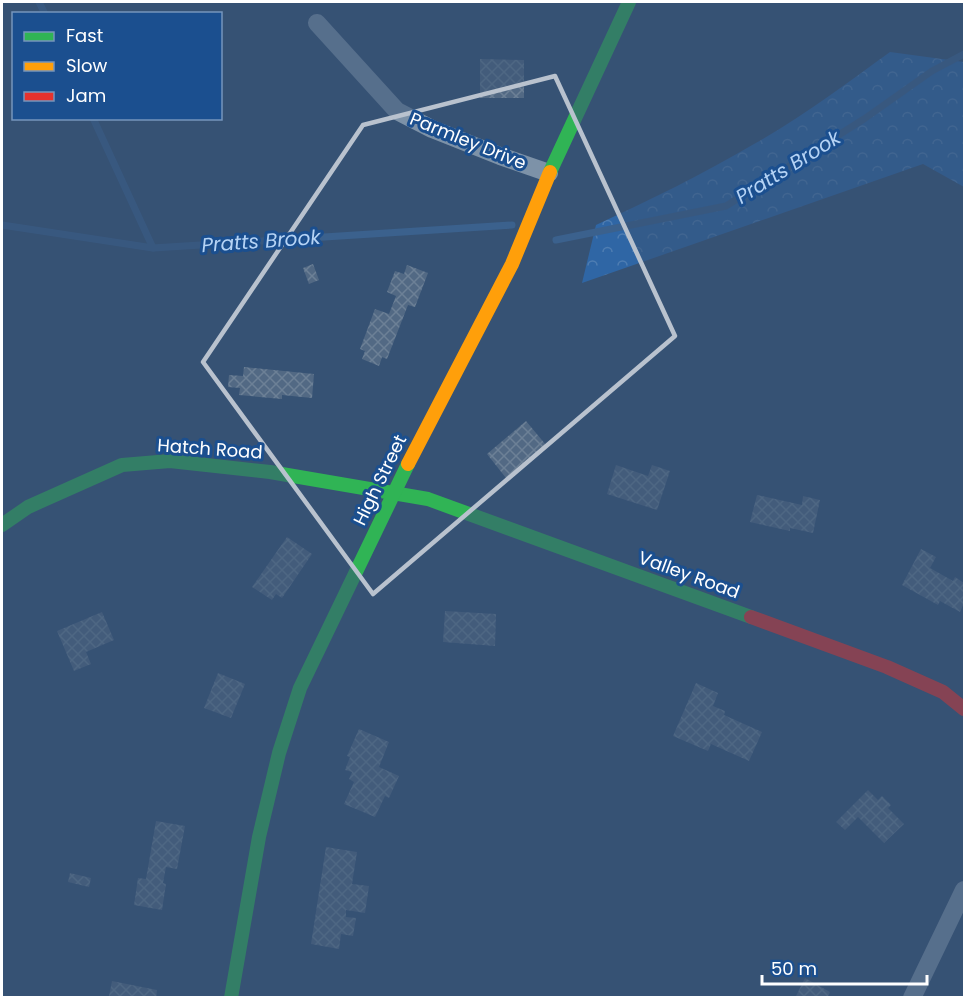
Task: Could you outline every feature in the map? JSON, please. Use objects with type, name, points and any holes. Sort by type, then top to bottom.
[{"type":"street","name":"High Street","points":[[231,998],[259,837],[279,753],[300,688],[433,413],[512,264],[549,172],[629,2]]},
{"type":"street","name":"Parmley Drive","points":[[317,24],[397,111],[432,129],[500,156],[549,172]]},
{"type":"street","name":"Hatch Road","points":[[2,525],[28,507],[123,465],[170,461],[270,472],[394,492]]},
{"type":"street","name":"Valley Road","points":[[394,492],[428,499],[887,667],[943,692],[964,710]]},
{"type":"street","points":[[912,998],[964,890]]},
{"type":"highlighted area","points":[[555,76],[675,336],[373,594],[203,362],[363,125]]},
{"type":"green space","points":[[890,52],[964,62],[964,187],[923,164],[582,283],[596,225],[696,176],[772,134]]},
{"type":"building","points":[[480,59],[524,60],[524,98],[480,98]]},
{"type":"building","points":[[313,264],[319,280],[309,284],[303,268]]},
{"type":"building","points":[[407,265],[428,273],[415,307],[408,305],[387,359],[382,357],[379,366],[362,359],[365,351],[360,349],[375,309],[389,314],[396,296],[387,292],[395,271],[404,274]]},
{"type":"building","points":[[244,367],[314,374],[312,398],[282,395],[282,399],[239,395],[240,388],[228,387],[229,375],[243,376]]},
{"type":"building","points":[[526,421],[546,445],[506,478],[487,454]]},
{"type":"building","points":[[616,465],[648,476],[652,465],[670,471],[657,510],[607,494]]},
{"type":"building","points":[[757,495],[802,505],[803,496],[820,500],[813,533],[790,528],[790,531],[750,522]]},
{"type":"building","points":[[287,537],[312,554],[282,598],[276,594],[272,600],[252,587]]},
{"type":"building","points":[[921,549],[936,557],[930,568],[953,581],[955,577],[964,583],[964,603],[960,612],[940,601],[938,605],[902,585]]},
{"type":"building","points":[[445,611],[496,614],[495,646],[443,642]]},
{"type":"building","points":[[102,612],[114,640],[86,652],[91,664],[74,671],[57,631]]},
{"type":"building","points":[[218,673],[245,684],[231,718],[204,708]]},
{"type":"building","points":[[696,683],[718,693],[713,706],[725,711],[724,715],[762,732],[749,761],[711,744],[708,751],[673,736]]},
{"type":"building","points":[[359,729],[389,742],[379,767],[399,776],[389,798],[385,796],[375,817],[344,804],[354,782],[349,779],[352,772],[345,770],[350,757],[347,756]]},
{"type":"building","points":[[868,790],[878,800],[882,796],[891,805],[888,808],[904,824],[884,843],[858,817],[845,830],[836,822]]},
{"type":"building","points":[[156,821],[185,826],[177,869],[166,867],[162,910],[134,905],[138,878],[146,879]]},
{"type":"building","points":[[326,847],[357,852],[352,884],[369,886],[365,913],[346,910],[346,917],[356,918],[353,936],[341,934],[339,949],[311,944]]},
{"type":"building","points":[[70,873],[91,878],[89,887],[68,882]]},
{"type":"building","points":[[805,978],[830,992],[827,998],[795,998]]},
{"type":"building","points":[[112,981],[157,990],[156,998],[109,996]]},
{"type":"waterway","name":"Pratts Brook","points":[[39,2],[44,12]]},
{"type":"waterway","name":"Pratts Brook","points":[[556,240],[726,206],[864,119],[932,71],[964,54]]},
{"type":"waterway","name":"Pratts Brook","points":[[94,120],[153,248],[512,225]]},
{"type":"waterway","points":[[2,225],[153,248]]},
{"type":"traffic: fast","points":[[550,172],[629,2]]},
{"type":"traffic: fast","points":[[2,525],[28,507],[122,465],[170,461],[270,472],[428,499],[751,617]]},
{"type":"traffic: fast","points":[[231,998],[259,837],[279,753],[300,688],[408,464]]},
{"type":"traffic: slow","points":[[408,464],[512,264],[550,172]]},
{"type":"traffic: jam","points":[[751,617],[887,667],[943,692],[964,709]]}]
